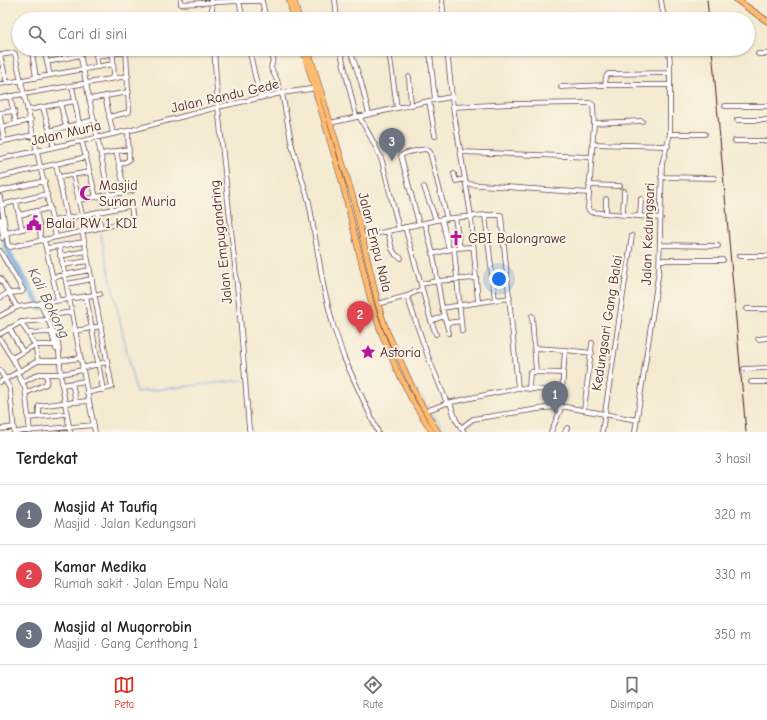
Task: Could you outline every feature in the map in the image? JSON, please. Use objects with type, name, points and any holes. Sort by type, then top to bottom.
[{"type":"highway","points":[[737,0],[754,12]]},
{"type":"highway","points":[[755,13],[767,21]]},
{"type":"main road","points":[[289,0],[292,12]]},
{"type":"main road","points":[[294,0],[297,12]]},
{"type":"main road","name":"Jalan Empu Nala","points":[[306,56],[317,88],[332,122],[364,237],[379,303],[392,344],[415,398],[432,432]]},
{"type":"main road","name":"Jalan Empu Nala","points":[[310,56],[344,187],[372,306],[380,332],[396,368],[415,398],[428,410],[438,432]]},
{"type":"street","points":[[181,0],[181,4],[246,0],[262,1],[264,12]]},
{"type":"street","points":[[335,0],[336,12]]},
{"type":"street","points":[[442,0],[443,12]]},
{"type":"street","points":[[661,0],[663,12]]},
{"type":"street","points":[[239,1],[241,12]]},
{"type":"street","points":[[7,83],[2,69],[0,54],[12,53]]},
{"type":"street","points":[[758,54],[767,54]]},
{"type":"street","points":[[15,56],[31,120],[56,238]]},
{"type":"street","points":[[33,56],[36,78]]},
{"type":"street","points":[[46,56],[50,75]]},
{"type":"street","points":[[47,62],[76,56]]},
{"type":"street","points":[[81,56],[112,209]]},
{"type":"street","points":[[96,56],[98,66]]},
{"type":"street","points":[[113,56],[114,78]]},
{"type":"street","points":[[109,117],[129,112],[127,56]]},
{"type":"street","name":"Jalan Empugandring","points":[[215,56],[250,432]]},
{"type":"street","points":[[251,56],[260,98]]},
{"type":"street","points":[[272,56],[271,67],[273,75],[277,80],[281,93],[292,146],[309,202],[324,289],[333,325],[346,363],[378,432]]},
{"type":"street","points":[[342,56],[358,116],[378,152],[399,229]]},
{"type":"street","points":[[352,56],[361,82],[368,114]]},
{"type":"street","points":[[430,56],[435,100]]},
{"type":"street","points":[[448,56],[451,97],[471,216],[478,302]]},
{"type":"street","name":"Jalan Kedungsari","points":[[636,432],[660,260],[662,161],[668,146],[670,134],[669,56]]},
{"type":"street","points":[[390,58],[396,108]]},
{"type":"street","points":[[0,84],[114,64]]},
{"type":"street","points":[[605,85],[608,74],[670,73]]},
{"type":"street","points":[[0,98],[128,76]]},
{"type":"street","points":[[409,77],[411,105]]},
{"type":"street","points":[[561,87],[670,85]]},
{"type":"street","points":[[72,86],[80,123]]},
{"type":"street","name":"Jalan Randu Gede","points":[[136,129],[220,106],[281,93],[317,88]]},
{"type":"street","points":[[90,99],[129,92]]},
{"type":"street","points":[[10,96],[16,123]]},
{"type":"street","points":[[104,96],[113,134]]},
{"type":"street","points":[[332,122],[451,97]]},
{"type":"street","points":[[28,110],[75,101]]},
{"type":"street","points":[[429,101],[435,136]]},
{"type":"street","points":[[60,103],[66,126]]},
{"type":"street","points":[[453,107],[511,104],[590,103],[594,108],[594,122],[589,184],[589,211],[661,218]]},
{"type":"street","points":[[725,106],[767,106]]},
{"type":"street","points":[[43,107],[54,147]]},
{"type":"street","points":[[14,111],[0,115],[2,142],[33,135]]},
{"type":"street","points":[[2,127],[31,120]]},
{"type":"street","points":[[49,131],[94,120]]},
{"type":"street","points":[[737,120],[767,120]]},
{"type":"street","points":[[594,122],[642,121]]},
{"type":"street","name":"Jalan Muria","points":[[0,159],[136,129]]},
{"type":"street","points":[[119,165],[129,160],[128,131]]},
{"type":"street","points":[[670,134],[705,134]]},
{"type":"street","points":[[735,141],[767,141]]},
{"type":"street","points":[[82,142],[96,197]]},
{"type":"street","points":[[592,144],[668,146]]},
{"type":"street","points":[[101,154],[129,149]]},
{"type":"street","points":[[418,224],[401,156],[408,152],[426,149],[429,150],[431,154],[444,219],[452,249],[462,331]]},
{"type":"street","points":[[116,151],[125,192]]},
{"type":"street","points":[[460,152],[591,157]]},
{"type":"street","points":[[0,177],[86,157]]},
{"type":"street","points":[[56,164],[68,218]]},
{"type":"street","points":[[59,177],[90,172]]},
{"type":"street","points":[[454,174],[457,181],[465,179]]},
{"type":"street","points":[[73,175],[82,215]]},
{"type":"street","points":[[661,177],[714,178]]},
{"type":"street","points":[[0,191],[44,181]]},
{"type":"street","points":[[466,184],[589,193]]},
{"type":"street","points":[[589,184],[620,186]]},
{"type":"street","points":[[424,187],[436,220]]},
{"type":"street","points":[[78,200],[132,191]]},
{"type":"street","points":[[623,214],[624,191]]},
{"type":"street","points":[[1,205],[47,194]]},
{"type":"street","points":[[0,197],[6,233],[4,240]]},
{"type":"street","points":[[606,199],[606,213]]},
{"type":"street","points":[[640,216],[641,199]]},
{"type":"street","points":[[16,202],[22,228]]},
{"type":"street","points":[[0,220],[4,240],[10,246],[56,238],[132,220],[130,206],[53,221]]},
{"type":"street","points":[[19,215],[50,208]]},
{"type":"street","points":[[36,212],[43,240],[47,248],[58,300]]},
{"type":"street","points":[[97,212],[101,227]]},
{"type":"street","points":[[364,237],[436,220],[498,214],[502,216],[518,388]]},
{"type":"street","points":[[485,215],[495,300]]},
{"type":"street","points":[[455,218],[460,248]]},
{"type":"street","points":[[425,223],[433,254],[442,308],[449,333]]},
{"type":"street","points":[[6,233],[39,225]]},
{"type":"street","points":[[405,227],[436,334]]},
{"type":"street","points":[[82,231],[112,388],[87,393]]},
{"type":"street","points":[[388,232],[392,249],[396,255],[401,258]]},
{"type":"street","name":"Kedungsari Gang Balai","points":[[602,432],[632,236]]},
{"type":"street","points":[[47,248],[84,242]]},
{"type":"street","points":[[59,246],[95,432]]},
{"type":"street","points":[[660,246],[718,246]]},
{"type":"street","points":[[433,254],[452,249],[473,247]]},
{"type":"street","points":[[0,251],[23,290],[22,292],[9,293],[0,298]]},
{"type":"street","points":[[60,256],[86,251]]},
{"type":"street","points":[[739,256],[767,256]]},
{"type":"street","points":[[660,260],[723,260]]},
{"type":"street","points":[[63,265],[88,261]]},
{"type":"street","points":[[53,277],[90,270]]},
{"type":"street","points":[[0,278],[17,307]]},
{"type":"street","points":[[379,303],[407,296],[422,287],[438,281],[475,278]]},
{"type":"street","points":[[67,284],[92,279]]},
{"type":"street","points":[[0,316],[17,307],[100,294]]},
{"type":"street","points":[[86,296],[103,390]]},
{"type":"street","points":[[407,296],[427,354],[455,418],[464,432]]},
{"type":"street","points":[[442,308],[510,298]]},
{"type":"street","points":[[38,303],[58,341],[60,374],[69,429]]},
{"type":"street","points":[[747,309],[767,309]]},
{"type":"street","points":[[0,334],[21,322],[72,312]]},
{"type":"street","points":[[431,320],[444,316]]},
{"type":"street","points":[[532,316],[536,372]]},
{"type":"street","points":[[46,318],[56,345],[59,361]]},
{"type":"street","points":[[447,323],[461,321]]},
{"type":"street","points":[[21,322],[34,346],[38,361]]},
{"type":"street","points":[[75,331],[101,326]]},
{"type":"street","points":[[9,328],[23,352]]},
{"type":"street","points":[[28,333],[51,332]]},
{"type":"street","points":[[758,339],[767,338]]},
{"type":"street","points":[[0,339],[12,358],[23,382],[26,393],[30,431]]},
{"type":"street","points":[[584,410],[592,343]]},
{"type":"street","points":[[12,358],[34,346],[56,345]]},
{"type":"street","points":[[535,348],[592,353]]},
{"type":"street","points":[[551,432],[561,408],[565,350]]},
{"type":"street","points":[[0,382],[38,361],[59,361],[80,358]]},
{"type":"street","points":[[23,382],[39,374],[60,374],[108,362]]},
{"type":"street","points":[[744,369],[767,368]]},
{"type":"street","points":[[0,370],[11,392],[15,430]]},
{"type":"street","points":[[529,389],[530,372],[564,373]]},
{"type":"street","points":[[26,393],[46,384],[46,374]]},
{"type":"street","points":[[60,374],[65,414],[69,429]]},
{"type":"street","points":[[62,385],[85,381]]},
{"type":"street","points":[[751,382],[767,382]]},
{"type":"street","points":[[72,383],[76,402]]},
{"type":"street","points":[[428,410],[448,403],[518,388],[562,391]]},
{"type":"street","points":[[39,416],[39,406],[88,401]]},
{"type":"street","points":[[461,428],[474,419],[545,408],[567,407],[637,420]]},
{"type":"street","points":[[28,418],[65,414]]},
{"type":"street","points":[[0,429],[41,431],[94,425]]},
{"type":"waterway","points":[[350,179],[354,192]]},
{"type":"waterway","points":[[358,206],[364,234]]},
{"type":"waterway","name":"Kali Bokong","points":[[0,212],[6,248],[41,308]]},
{"type":"waterway","points":[[101,236],[136,392],[243,380]]},
{"type":"waterway","points":[[378,292],[381,303]]},
{"type":"waterway","points":[[381,306],[383,312]]},
{"type":"waterway","points":[[415,387],[428,408]]},
{"type":"waterway","points":[[430,410],[445,432]]},
{"type":"waterway","points":[[251,427],[252,432]]},
{"type":"railway","points":[[707,0],[708,12]]},
{"type":"railway","points":[[713,56],[746,432]]},
{"type":"place","name":"Masjid al Muqorrobin","points":[[392,161]]},
{"type":"place","name":"Masjid Sunan Muria","points":[[87,193]]},
{"type":"place","name":"Balai RW 1 KDI","points":[[34,223]]},
{"type":"place","name":"GBI Balongrawe","points":[[456,238]]},
{"type":"place","name":"Kamar Medika","points":[[360,334]]},
{"type":"place","name":"Astoria","points":[[368,352]]},
{"type":"place","name":"Masjid At Taufiq","points":[[555,414]]}]
